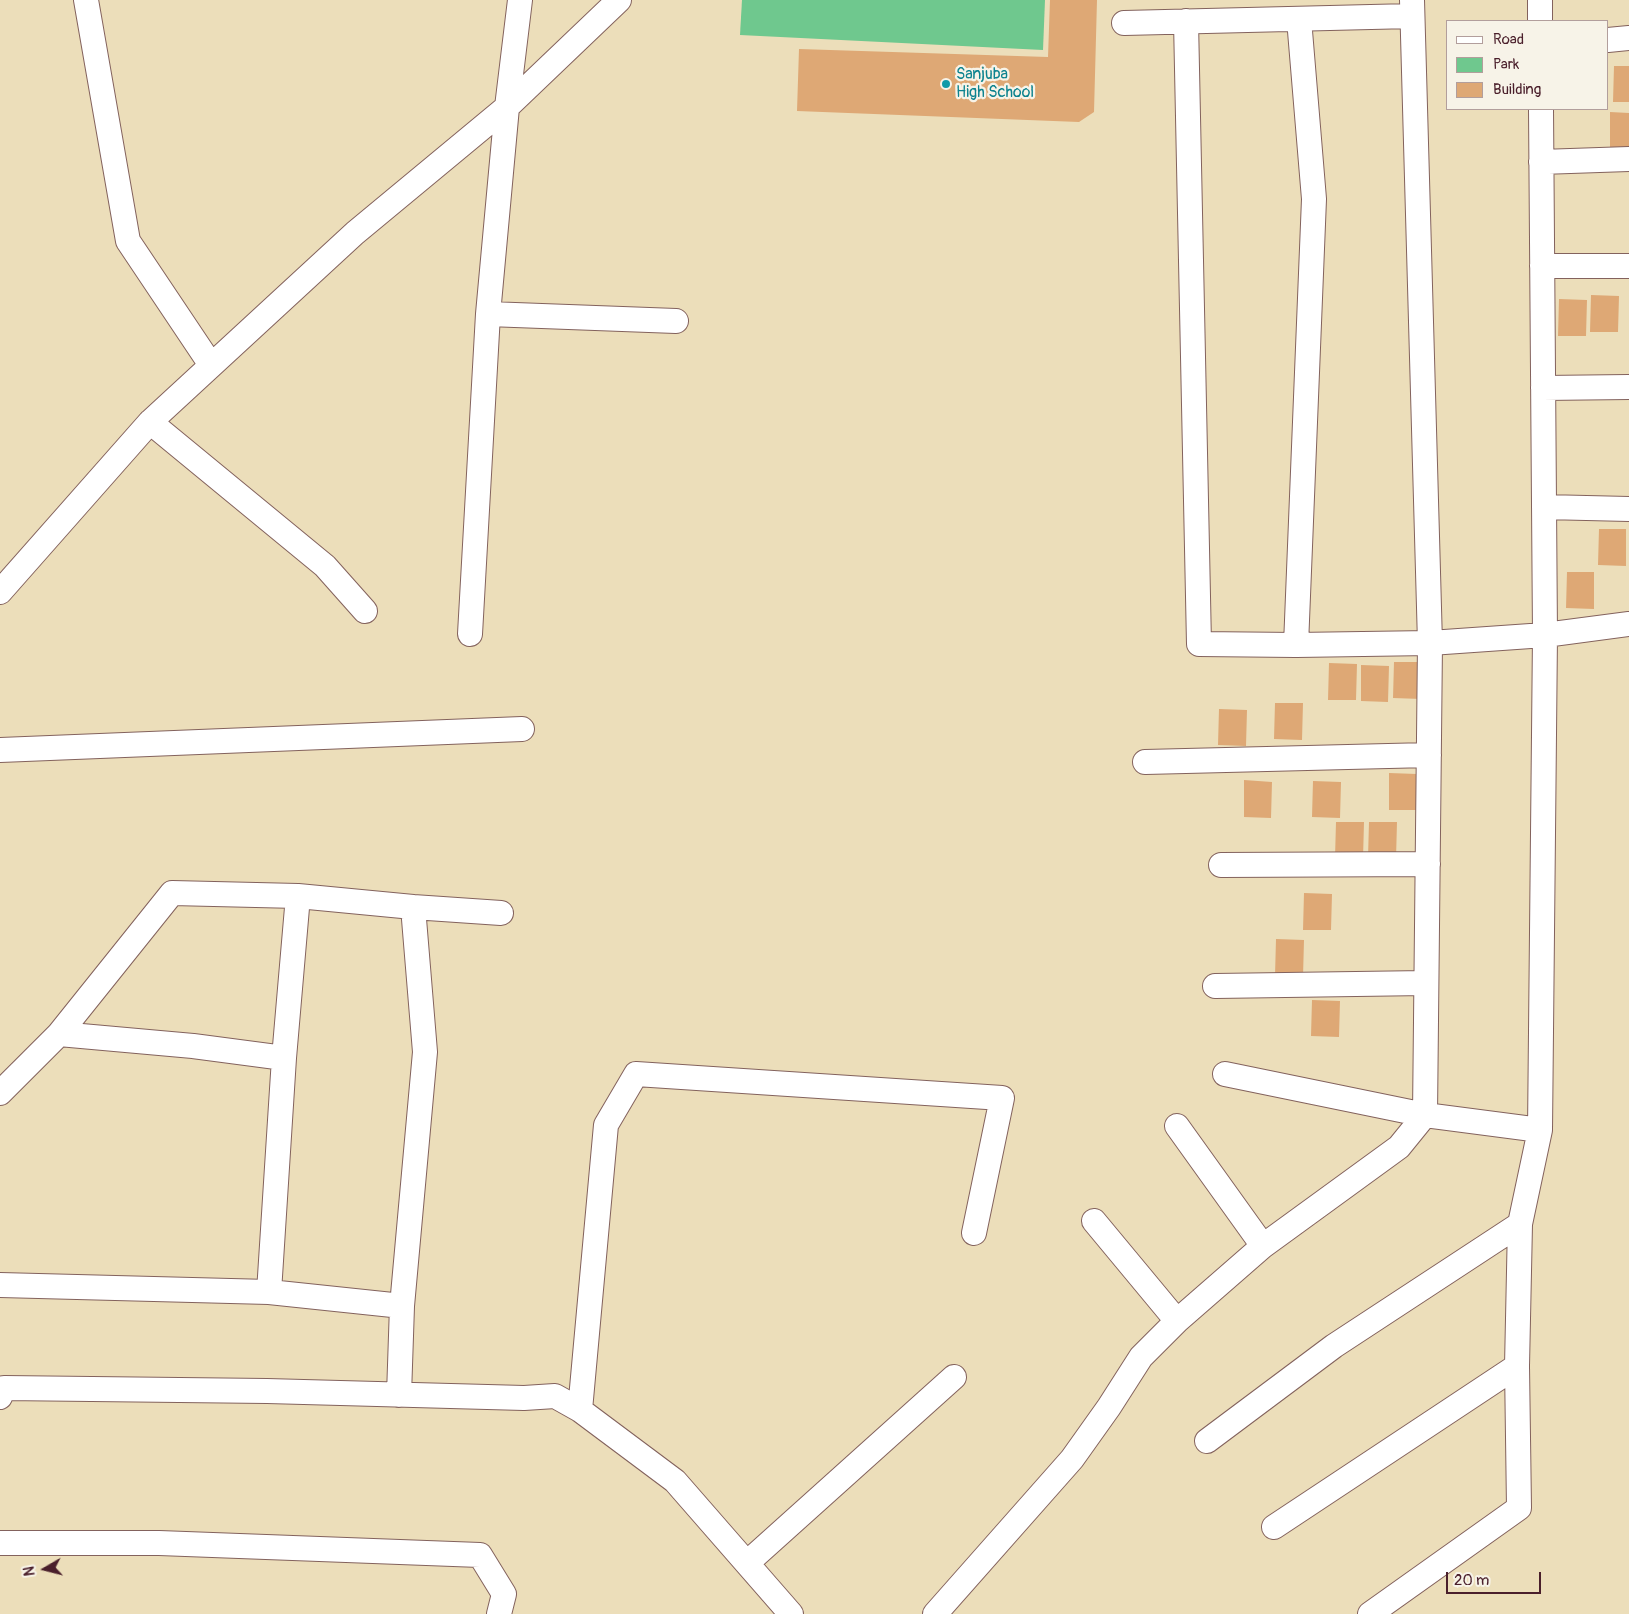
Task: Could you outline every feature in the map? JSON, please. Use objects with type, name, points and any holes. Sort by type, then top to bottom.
[{"type":"street","points":[[86,0],[128,242],[211,365]]},
{"type":"street","points":[[470,634],[488,314],[507,107],[520,0]]},
{"type":"street","points":[[0,592],[150,422],[355,233],[507,107],[619,0]]},
{"type":"street","points":[[1540,0],[1540,20]]},
{"type":"street","points":[[935,1614],[1072,1459],[1141,1357],[1177,1321],[1262,1246],[1399,1146],[1425,1115],[1430,643],[1412,8],[1299,19],[1124,23]]},
{"type":"street","points":[[1296,645],[1314,199],[1299,19]]},
{"type":"street","points":[[1186,21],[1198,644],[1430,643],[1545,636],[1629,624]]},
{"type":"street","points":[[1609,40],[1629,38]]},
{"type":"street","points":[[1370,1614],[1519,1508],[1517,1366],[1520,1224],[1540,1130],[1545,636],[1541,110]]},
{"type":"street","points":[[1542,162],[1629,159]]},
{"type":"street","points":[[1542,266],[1629,266]]},
{"type":"street","points":[[488,314],[676,321]]},
{"type":"street","points":[[1543,388],[1629,387]]},
{"type":"street","points":[[150,422],[326,566],[365,612]]},
{"type":"street","points":[[1544,507],[1629,509]]},
{"type":"street","points":[[0,750],[522,729]]},
{"type":"street","points":[[1145,762],[1429,754]]},
{"type":"street","points":[[1221,865],[1428,864]]},
{"type":"street","points":[[0,1093],[59,1034],[172,893],[298,896],[501,913]]},
{"type":"street","points":[[269,1292],[284,1058],[298,896]]},
{"type":"street","points":[[399,1395],[402,1306],[425,1052],[413,907]]},
{"type":"street","points":[[1215,986],[1426,983]]},
{"type":"street","points":[[59,1034],[193,1046],[284,1058]]},
{"type":"street","points":[[580,1410],[606,1125],[636,1074],[1002,1098],[974,1233]]},
{"type":"street","points":[[1225,1074],[1425,1115],[1540,1130]]},
{"type":"street","points":[[1177,1126],[1262,1246]]},
{"type":"street","points":[[1094,1221],[1177,1321]]},
{"type":"street","points":[[1208,1441],[1334,1346],[1520,1224]]},
{"type":"street","points":[[0,1285],[269,1292],[402,1306]]},
{"type":"street","points":[[1274,1527],[1517,1366]]},
{"type":"street","points":[[747,1563],[954,1376]]},
{"type":"street","points":[[0,1397],[4,1388],[267,1391],[524,1398],[555,1396],[580,1410],[675,1481],[791,1614]]},
{"type":"street","points":[[0,1543],[158,1543],[480,1555],[504,1594],[499,1614]]},
{"type":"green space","points":[[742,0],[1045,0],[1043,50],[740,35]]},
{"type":"building","name":"Sanjuba High School","points":[[1050,0],[1097,0],[1094,112],[1079,122],[797,111],[799,49],[1048,57]]},
{"type":"building","points":[[1614,66],[1629,66],[1629,102],[1613,102]]},
{"type":"building","points":[[1610,112],[1629,113],[1629,149],[1610,149]]},
{"type":"building","points":[[1591,295],[1619,296],[1618,332],[1590,332]]},
{"type":"building","points":[[1559,299],[1587,300],[1586,336],[1558,336]]},
{"type":"building","points":[[1599,529],[1626,529],[1626,566],[1598,565]]},
{"type":"building","points":[[1567,572],[1594,572],[1594,609],[1566,608]]},
{"type":"building","points":[[1394,662],[1422,662],[1421,699],[1393,698]]},
{"type":"building","points":[[1329,663],[1357,664],[1356,700],[1328,700]]},
{"type":"building","points":[[1361,665],[1389,666],[1388,702],[1361,701]]},
{"type":"building","points":[[1275,703],[1303,703],[1302,740],[1274,739]]},
{"type":"building","points":[[1219,709],[1247,710],[1246,746],[1218,745]]},
{"type":"building","points":[[1389,773],[1417,774],[1416,810],[1389,810]]},
{"type":"building","points":[[1244,780],[1272,782],[1271,818],[1244,817]]},
{"type":"building","points":[[1313,781],[1341,782],[1340,818],[1312,817]]},
{"type":"building","points":[[1336,822],[1364,822],[1363,859],[1335,858]]},
{"type":"building","points":[[1369,822],[1397,822],[1396,859],[1368,858]]},
{"type":"building","points":[[1304,893],[1332,894],[1331,930],[1303,930]]},
{"type":"building","points":[[1276,939],[1304,940],[1303,977],[1275,976]]},
{"type":"building","points":[[1312,1000],[1340,1001],[1339,1037],[1311,1036]]},
{"type":"place","name":"Sanjuba High School","points":[[946,84]]}]
